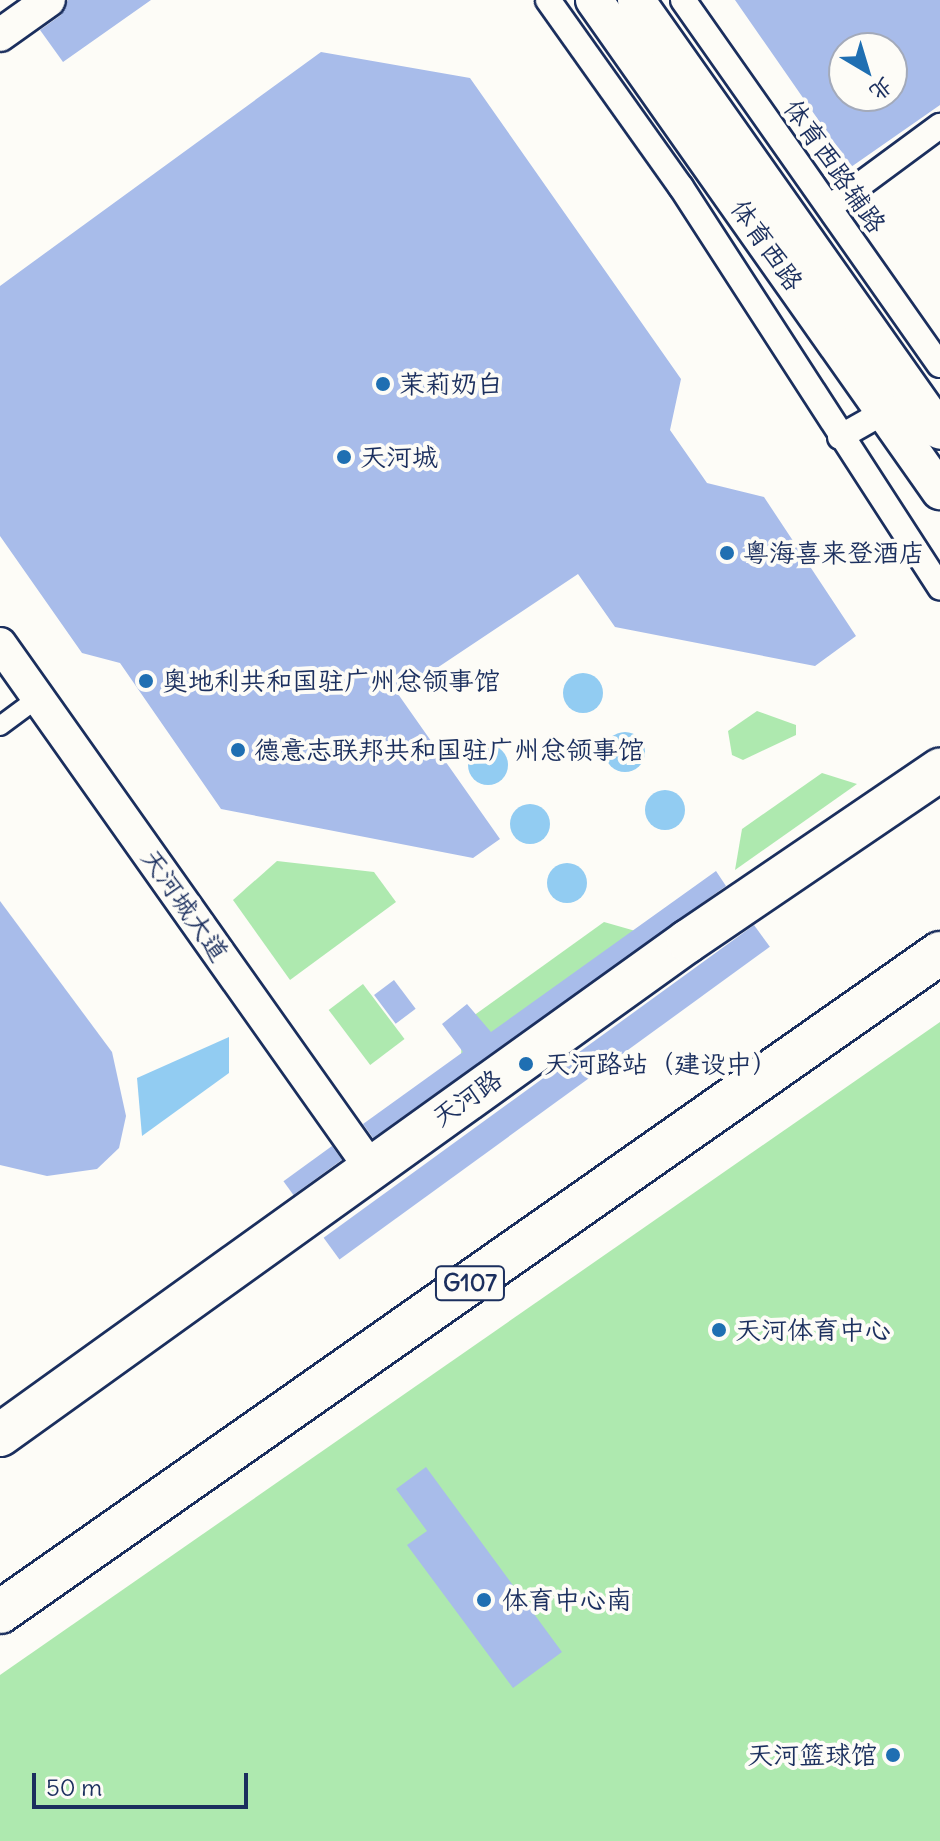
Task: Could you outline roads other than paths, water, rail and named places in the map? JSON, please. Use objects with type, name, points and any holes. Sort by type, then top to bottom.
[{"type":"highway","name":"天河路","points":[[0,1435],[370,1167],[940,770]]},
{"type":"highway","name":"G107","points":[[0,1612],[940,953]]},
{"type":"main road","name":"体育西路","points":[[594,0],[940,491]]},
{"type":"main road","name":"体育西路","points":[[636,0],[940,431]]},
{"type":"street","points":[[0,35],[49,0]]},
{"type":"street","points":[[548,0],[681,187],[840,437],[940,587]]},
{"type":"street","name":"体育西路辅路","points":[[683,0],[940,365]]},
{"type":"street","points":[[830,207],[940,126]]},
{"type":"street","points":[[840,437],[886,411]]},
{"type":"street","name":"天河城大道","points":[[0,644],[370,1167]]},
{"type":"street","points":[[0,726],[38,698]]},
{"type":"water","points":[[583,673],[597,679],[603,693],[597,707],[583,713],[569,707],[563,693],[569,679]]},
{"type":"water","points":[[625,732],[639,738],[645,752],[639,766],[625,772],[611,766],[605,752],[611,738]]},
{"type":"water","points":[[488,745],[502,751],[508,765],[502,779],[488,785],[474,779],[468,765],[474,751]]},
{"type":"water","points":[[665,790],[679,796],[685,810],[679,824],[665,830],[651,824],[645,810],[651,796]]},
{"type":"water","points":[[530,804],[544,810],[550,824],[544,838],[530,844],[516,838],[510,824],[516,810]]},
{"type":"water","points":[[567,863],[581,869],[587,883],[581,897],[567,903],[553,897],[547,883],[553,869]]},
{"type":"water","points":[[229,1037],[229,1073],[142,1136],[137,1078]]},
{"type":"place","name":"茉莉奶白","points":[[383,384]]},
{"type":"place","name":"天河城","points":[[344,457]]},
{"type":"place","name":"粤海喜来登酒店","points":[[727,553]]},
{"type":"place","name":"奥地利共和国驻广州总领事馆","points":[[146,681]]},
{"type":"place","name":"德意志联邦共和国驻广州总领事馆","points":[[238,750]]},
{"type":"place","name":"天河路站（建设中）","points":[[526,1064]]},
{"type":"place","name":"天河体育中心","points":[[719,1330]]},
{"type":"place","name":"体育中心南","points":[[484,1600]]},
{"type":"place","name":"天河篮球馆","points":[[893,1755]]}]
